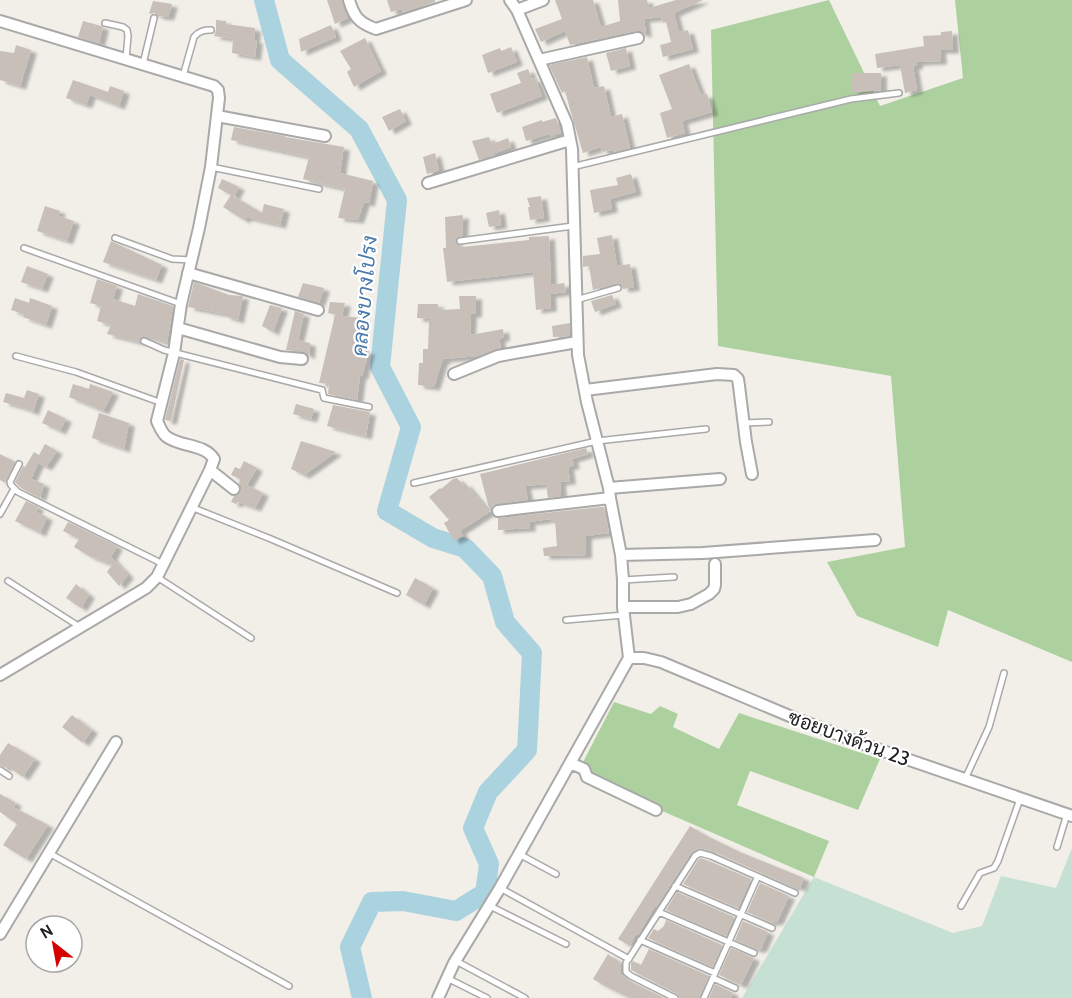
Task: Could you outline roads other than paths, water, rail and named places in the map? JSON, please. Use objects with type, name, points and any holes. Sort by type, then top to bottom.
[{"type":"street","points":[[349,0],[353,12],[363,25],[376,29],[466,0]]},
{"type":"street","points":[[438,998],[456,961],[500,888],[629,658],[623,611],[621,555],[610,493],[578,355],[570,140],[567,124],[517,10],[510,0]]},
{"type":"street","points":[[517,10],[543,0]]},
{"type":"street","points":[[0,21],[214,86],[218,90],[219,98],[211,167],[158,421],[161,431],[167,437],[211,455],[214,459],[210,470],[157,577],[146,588],[0,675]]},
{"type":"street","points":[[539,60],[638,38]]},
{"type":"street","points":[[217,116],[325,136]]},
{"type":"street","points":[[428,183],[570,140]]},
{"type":"street","points":[[188,273],[318,310]]},
{"type":"street","points":[[178,328],[280,357],[302,359]]},
{"type":"street","points":[[454,374],[498,356],[577,342]]},
{"type":"street","points":[[585,390],[717,374],[734,375],[738,379],[752,474]]},
{"type":"street","points":[[210,470],[234,489]]},
{"type":"street","points":[[498,511],[610,493],[720,479]]},
{"type":"street","points":[[621,555],[703,554],[875,540]]},
{"type":"street","points":[[623,611],[691,604],[714,589],[715,564]]},
{"type":"street","name":"ซอยบางด้วน 23","points":[[629,658],[644,658],[661,662],[763,706],[863,744],[1070,815]]},
{"type":"street","points":[[0,934],[116,742]]},
{"type":"street","points":[[570,763],[584,768],[587,777],[656,810]]},
{"type":"lane","points":[[143,64],[154,18]]},
{"type":"lane","points":[[105,23],[127,30],[126,59]]},
{"type":"lane","points":[[183,76],[194,37],[204,30],[211,30]]},
{"type":"lane","points":[[572,166],[851,99],[899,93]]},
{"type":"lane","points":[[211,167],[320,189]]},
{"type":"lane","points":[[460,241],[573,226]]},
{"type":"lane","points":[[115,238],[172,259],[192,260]]},
{"type":"lane","points":[[24,249],[181,304]]},
{"type":"lane","points":[[576,300],[618,288]]},
{"type":"lane","points":[[144,341],[174,353],[322,390],[324,398],[369,407]]},
{"type":"lane","points":[[16,356],[76,372],[162,403]]},
{"type":"lane","points":[[743,423],[769,422]]},
{"type":"lane","points":[[414,483],[597,441],[706,429]]},
{"type":"lane","points":[[19,464],[10,482],[14,489],[163,564]]},
{"type":"lane","points":[[0,514],[14,489]]},
{"type":"lane","points":[[191,507],[397,593]]},
{"type":"lane","points":[[157,577],[251,638]]},
{"type":"lane","points":[[623,580],[674,577]]},
{"type":"lane","points":[[8,581],[80,627]]},
{"type":"lane","points":[[566,620],[623,611]]},
{"type":"lane","points":[[965,779],[989,727],[1004,673]]},
{"type":"lane","points":[[0,770],[9,776]]},
{"type":"lane","points":[[961,906],[980,873],[994,868],[998,861],[1020,798]]},
{"type":"lane","points":[[1057,847],[1070,815]]},
{"type":"lane","points":[[49,853],[289,986]]},
{"type":"lane","points":[[675,998],[631,976],[626,972],[626,963],[695,856],[700,853],[711,856],[795,893]]},
{"type":"lane","points":[[519,854],[556,874]]},
{"type":"lane","points":[[704,998],[757,878]]},
{"type":"lane","points":[[675,886],[772,928]]},
{"type":"lane","points":[[500,888],[629,959]]},
{"type":"lane","points":[[488,905],[566,944]]},
{"type":"lane","points":[[659,912],[754,953]]},
{"type":"lane","points":[[640,940],[735,988]]},
{"type":"lane","points":[[456,961],[525,998]]},
{"type":"lane","points":[[447,978],[487,998]]},
{"type":"waterway","name":"คลองบางโปรง","points":[[264,0],[280,60],[359,129],[397,200],[380,367],[411,427],[387,511],[433,538],[465,548],[492,576],[505,622],[532,653],[527,750],[488,792],[473,828],[489,864],[485,893],[456,911],[403,901],[372,902],[350,947],[362,998]]}]
